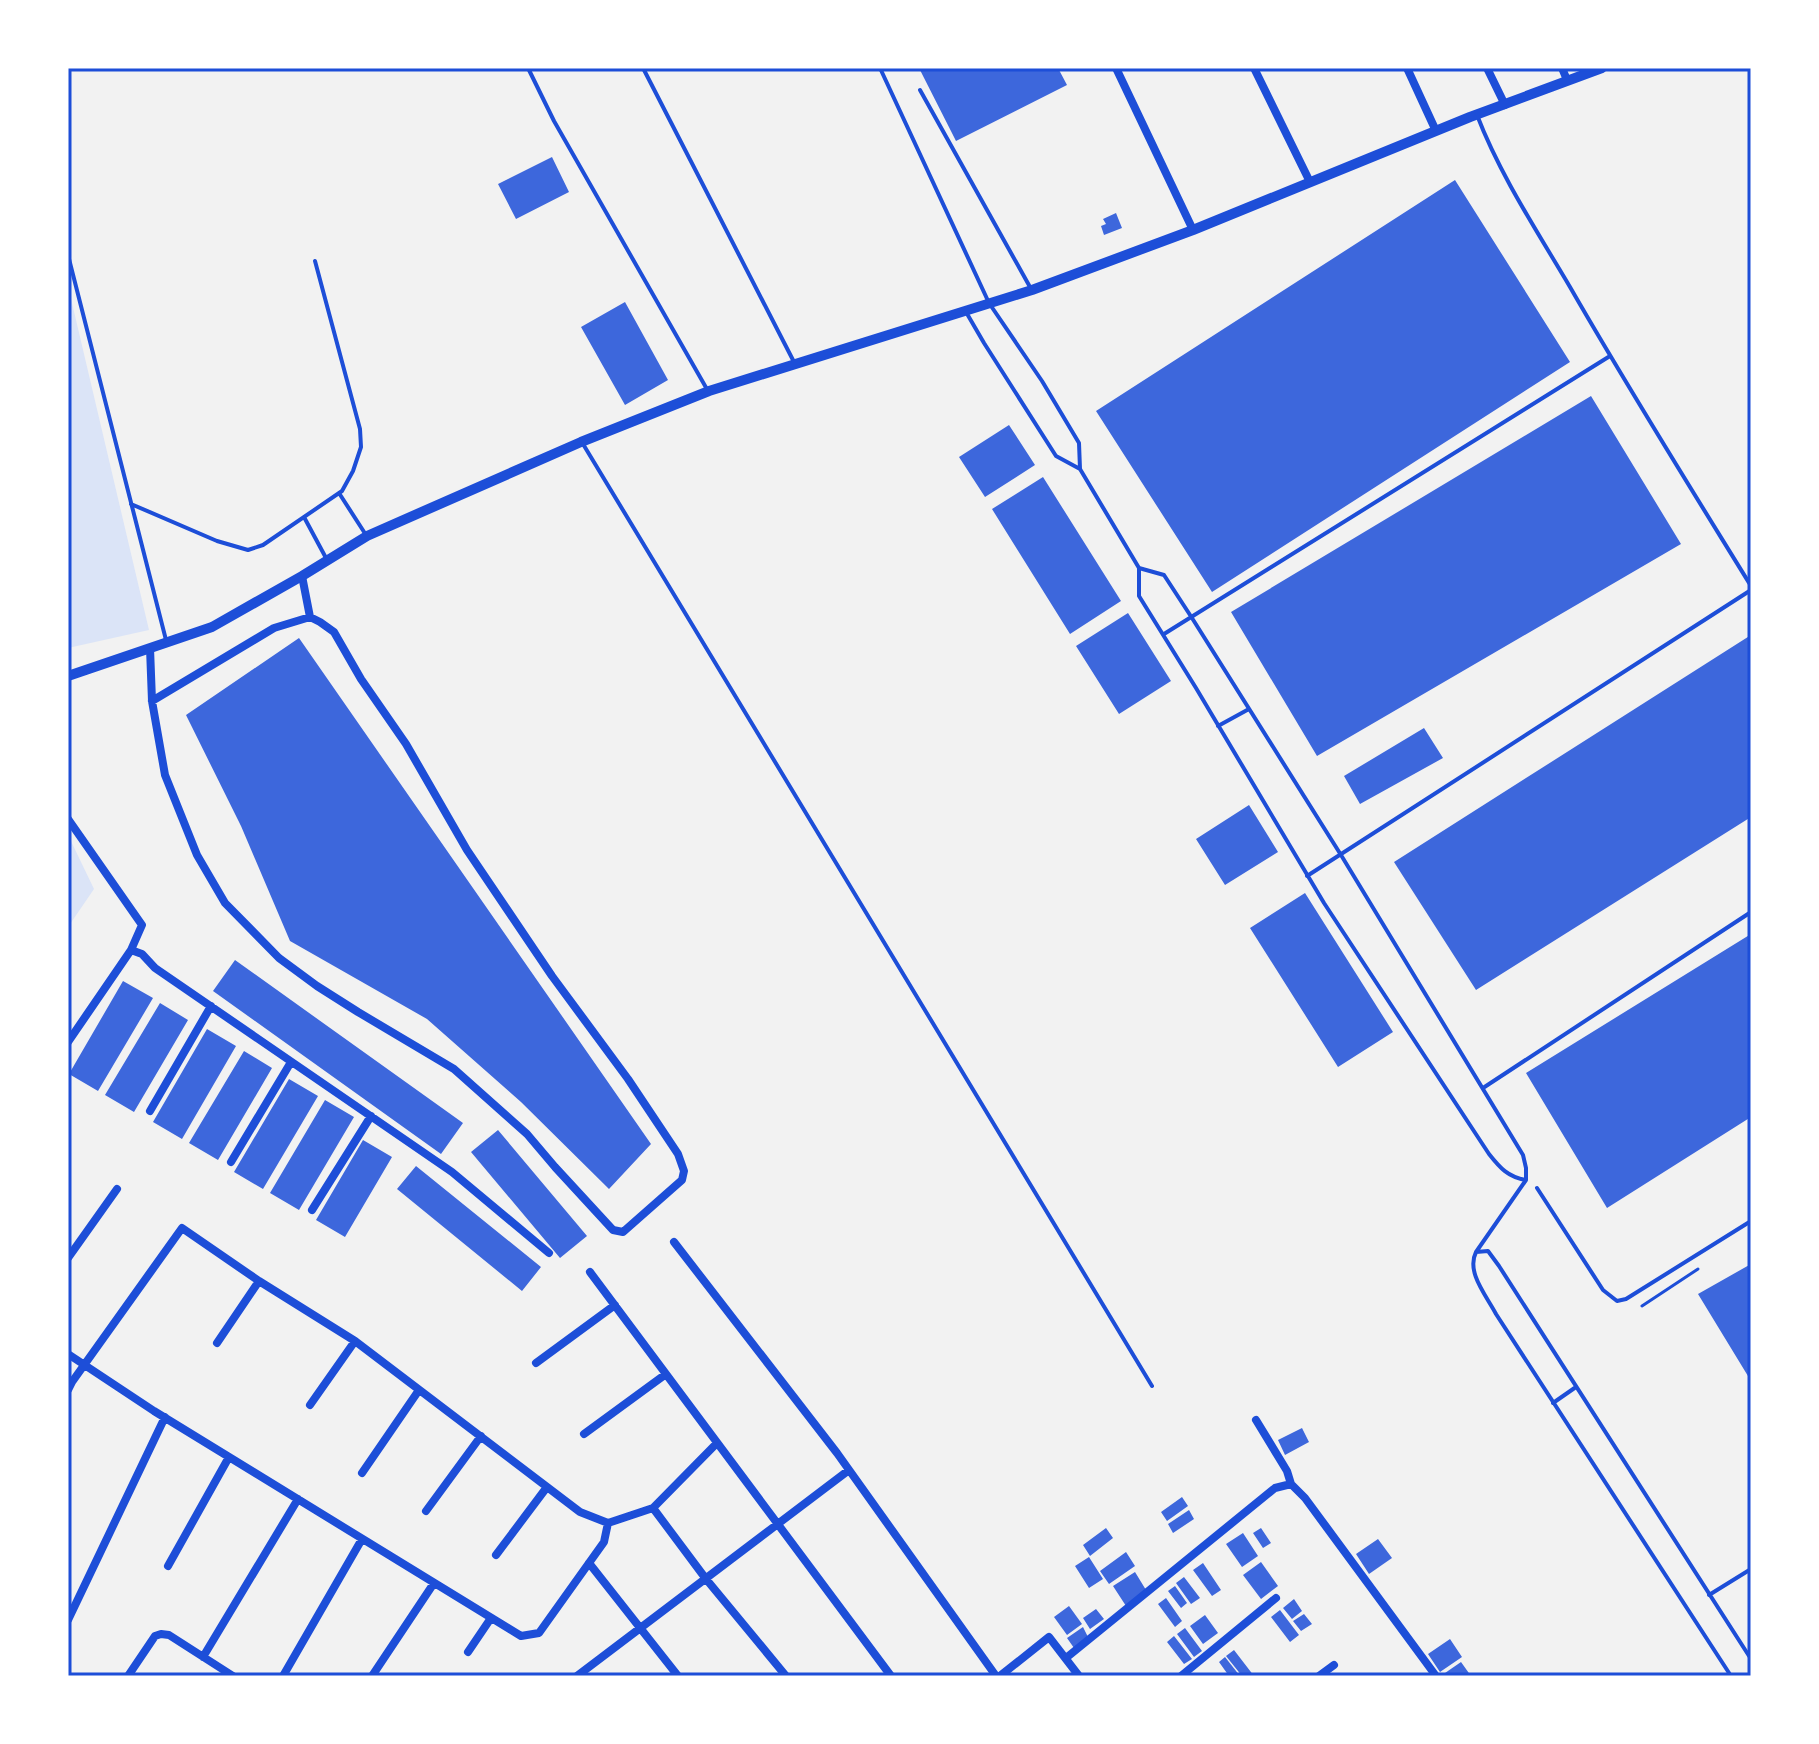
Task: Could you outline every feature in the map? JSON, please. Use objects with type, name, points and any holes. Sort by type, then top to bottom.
[{"type":"street","points":[[1116,68],[1193,230]]},
{"type":"street","points":[[1254,68],[1310,182]]},
{"type":"street","points":[[1407,68],[1436,131]]},
{"type":"street","points":[[1487,68],[1505,105]]},
{"type":"street","points":[[1562,68],[1567,80]]},
{"type":"street","points":[[68,676],[212,627],[367,536],[581,442],[709,391],[1032,290],[1193,230],[1477,114],[1602,68]]},
{"type":"street","points":[[302,576],[310,617]]},
{"type":"street","points":[[150,648],[152,701],[165,775],[197,855],[225,903],[279,958],[317,986],[454,1069],[527,1134],[613,1230],[623,1232],[682,1180],[684,1171],[678,1154],[467,850],[406,744],[361,679],[334,632],[310,617],[274,628],[152,701]]},
{"type":"street","points":[[68,819],[142,925],[131,950],[68,1042]]},
{"type":"street","points":[[131,950],[142,954],[155,968],[452,1172],[549,1253]]},
{"type":"street","points":[[150,1111],[211,1006]]},
{"type":"street","points":[[231,1162],[291,1062]]},
{"type":"street","points":[[312,1210],[371,1116]]},
{"type":"street","points":[[68,1258],[117,1189]]},
{"type":"street","points":[[68,1390],[182,1228],[355,1341],[580,1512],[608,1523],[653,1508],[717,1443]]},
{"type":"street","points":[[674,1242],[849,1470],[998,1676],[1049,1637],[1079,1676]]},
{"type":"street","points":[[590,1272],[891,1676]]},
{"type":"street","points":[[217,1343],[259,1281]]},
{"type":"street","points":[[536,1363],[615,1305]]},
{"type":"street","points":[[310,1405],[355,1341]]},
{"type":"street","points":[[68,1354],[521,1636],[539,1633],[604,1542],[608,1523]]},
{"type":"street","points":[[584,1434],[666,1374]]},
{"type":"street","points":[[362,1473],[419,1390]]},
{"type":"street","points":[[68,1620],[165,1417]]},
{"type":"street","points":[[1256,1420],[1287,1471],[1291,1484],[1305,1498],[1436,1676]]},
{"type":"street","points":[[426,1511],[481,1436]]},
{"type":"street","points":[[168,1566],[229,1457]]},
{"type":"street","points":[[577,1676],[849,1470]]},
{"type":"street","points":[[1066,1658],[1275,1488],[1291,1484]]},
{"type":"street","points":[[496,1555],[547,1487]]},
{"type":"street","points":[[203,1657],[298,1499]]},
{"type":"street","points":[[653,1508],[706,1579],[786,1676]]},
{"type":"street","points":[[283,1676],[362,1539]]},
{"type":"street","points":[[589,1563],[678,1676]]},
{"type":"street","points":[[372,1676],[434,1583]]},
{"type":"street","points":[[1181,1676],[1276,1598]]},
{"type":"street","points":[[468,1652],[491,1618]]},
{"type":"street","points":[[128,1676],[155,1636],[161,1634],[169,1635],[227,1675]]},
{"type":"street","points":[[1319,1676],[1334,1665]]},
{"type":"lane","points":[[528,68],[554,121],[709,391]]},
{"type":"lane","points":[[643,68],[795,364]]},
{"type":"lane","points":[[880,68],[989,303],[1042,381],[1079,443],[1080,469],[1139,568],[1139,596],[1307,876],[1489,1154],[1502,1170],[1514,1178],[1526,1180]]},
{"type":"lane","points":[[920,90],[1032,290]]},
{"type":"lane","points":[[1307,876],[1751,588],[1610,356],[1499,164],[1477,114]]},
{"type":"lane","points":[[68,255],[166,642]]},
{"type":"lane","points":[[131,504],[217,541],[248,550],[263,545],[339,493],[353,471],[361,447],[360,429],[315,261]]},
{"type":"lane","points":[[965,310],[1056,456],[1080,469]]},
{"type":"lane","points":[[1163,635],[1610,356]]},
{"type":"lane","points":[[581,442],[1152,1386]]},
{"type":"lane","points":[[339,493],[367,536]]},
{"type":"lane","points":[[304,517],[327,561]]},
{"type":"lane","points":[[1139,568],[1164,575],[1341,855],[1523,1155],[1526,1180],[1476,1252],[1471,1261],[1473,1270],[1496,1314],[1731,1676]]},
{"type":"lane","points":[[1218,726],[1249,709]]},
{"type":"lane","points":[[1483,1088],[1751,912]]},
{"type":"lane","points":[[1537,1188],[1603,1290],[1617,1301],[1626,1299],[1751,1221]]},
{"type":"lane","points":[[1476,1252],[1488,1251],[1499,1266],[1751,1659]]},
{"type":"lane","points":[[1553,1403],[1576,1387]]},
{"type":"lane","points":[[1709,1595],[1751,1569]]},
{"type":"path","points":[[1642,1306],[1703,1266]]},
{"type":"shaded area","points":[[68,286],[149,630],[68,648]]},
{"type":"shaded area","points":[[68,835],[94,889],[68,927]]},
{"type":"building","points":[[919,68],[1058,68],[1067,85],[956,141]]},
{"type":"building","points":[[552,157],[569,192],[516,219],[498,184]]},
{"type":"building","points":[[1455,180],[1570,362],[1212,592],[1096,411]]},
{"type":"building","points":[[1116,213],[1122,228],[1104,235],[1101,226],[1106,224],[1103,219]]},
{"type":"building","points":[[625,302],[668,380],[625,405],[581,327]]},
{"type":"building","points":[[1591,396],[1681,544],[1317,756],[1231,612]]},
{"type":"building","points":[[1009,425],[1035,465],[985,497],[959,457]]},
{"type":"building","points":[[1043,477],[1121,601],[1070,634],[992,509]]},
{"type":"building","points":[[1128,613],[1171,681],[1119,714],[1076,646]]},
{"type":"building","points":[[1751,635],[1751,817],[1476,990],[1394,862]]},
{"type":"building","points":[[299,638],[651,1144],[609,1189],[521,1102],[427,1019],[290,941],[241,826],[186,715]]},
{"type":"building","points":[[1424,728],[1443,758],[1360,804],[1344,776]]},
{"type":"building","points":[[1249,805],[1278,852],[1225,885],[1196,839]]},
{"type":"building","points":[[1305,893],[1393,1032],[1338,1067],[1250,928]]},
{"type":"building","points":[[1751,934],[1751,1117],[1607,1208],[1526,1073]]},
{"type":"building","points":[[235,960],[463,1123],[441,1154],[213,991]]},
{"type":"building","points":[[123,981],[153,998],[98,1091],[69,1074]]},
{"type":"building","points":[[160,1003],[188,1020],[134,1112],[105,1095]]},
{"type":"building","points":[[207,1029],[236,1046],[182,1139],[153,1122]]},
{"type":"building","points":[[244,1051],[272,1068],[218,1160],[189,1143]]},
{"type":"building","points":[[289,1079],[318,1096],[263,1189],[234,1172]]},
{"type":"building","points":[[325,1100],[354,1117],[299,1210],[270,1193]]},
{"type":"building","points":[[498,1130],[587,1236],[560,1258],[471,1152]]},
{"type":"building","points":[[363,1140],[392,1157],[345,1237],[316,1220]]},
{"type":"building","points":[[416,1166],[541,1267],[522,1291],[397,1189]]},
{"type":"building","points":[[1751,1264],[1751,1381],[1698,1294]]},
{"type":"building","points":[[1302,1428],[1309,1442],[1285,1455],[1278,1440]]},
{"type":"building","points":[[1182,1497],[1188,1506],[1167,1521],[1161,1512]]},
{"type":"building","points":[[1189,1510],[1194,1519],[1173,1533],[1168,1524]]},
{"type":"building","points":[[1106,1528],[1113,1538],[1090,1556],[1083,1545]]},
{"type":"building","points":[[1261,1528],[1271,1543],[1263,1548],[1253,1533]]},
{"type":"building","points":[[1243,1533],[1258,1556],[1242,1567],[1226,1544]]},
{"type":"building","points":[[1378,1539],[1392,1558],[1369,1574],[1356,1554]]},
{"type":"building","points":[[1126,1552],[1135,1566],[1109,1584],[1100,1571]]},
{"type":"building","points":[[1089,1557],[1103,1579],[1089,1588],[1075,1566]]},
{"type":"building","points":[[1261,1562],[1278,1586],[1261,1599],[1243,1575]]},
{"type":"building","points":[[1203,1563],[1221,1590],[1212,1596],[1193,1570]]},
{"type":"building","points":[[1135,1572],[1146,1590],[1126,1606],[1113,1586]]},
{"type":"building","points":[[1184,1577],[1200,1598],[1191,1604],[1176,1583]]},
{"type":"building","points":[[1175,1586],[1187,1603],[1181,1608],[1168,1591]]},
{"type":"building","points":[[1166,1598],[1182,1621],[1175,1627],[1158,1604]]},
{"type":"building","points":[[1294,1599],[1302,1611],[1292,1619],[1283,1608]]},
{"type":"building","points":[[1069,1606],[1082,1624],[1067,1635],[1054,1617]]},
{"type":"building","points":[[1096,1609],[1104,1619],[1090,1629],[1083,1618]]},
{"type":"building","points":[[1280,1610],[1299,1635],[1290,1642],[1271,1617]]},
{"type":"building","points":[[1304,1614],[1312,1624],[1301,1631],[1293,1621]]},
{"type":"building","points":[[1205,1615],[1218,1633],[1203,1644],[1190,1626]]},
{"type":"building","points":[[1083,1627],[1088,1637],[1074,1648],[1067,1638]]},
{"type":"building","points":[[1185,1628],[1202,1651],[1194,1657],[1177,1634]]},
{"type":"building","points":[[1174,1636],[1192,1659],[1184,1664],[1167,1642]]},
{"type":"building","points":[[1450,1639],[1462,1657],[1440,1672],[1428,1654]]},
{"type":"building","points":[[1234,1650],[1254,1676],[1242,1676],[1226,1656]]},
{"type":"building","points":[[1225,1657],[1240,1676],[1229,1676],[1219,1662]]},
{"type":"building","points":[[1461,1662],[1471,1676],[1447,1676],[1445,1673]]}]
